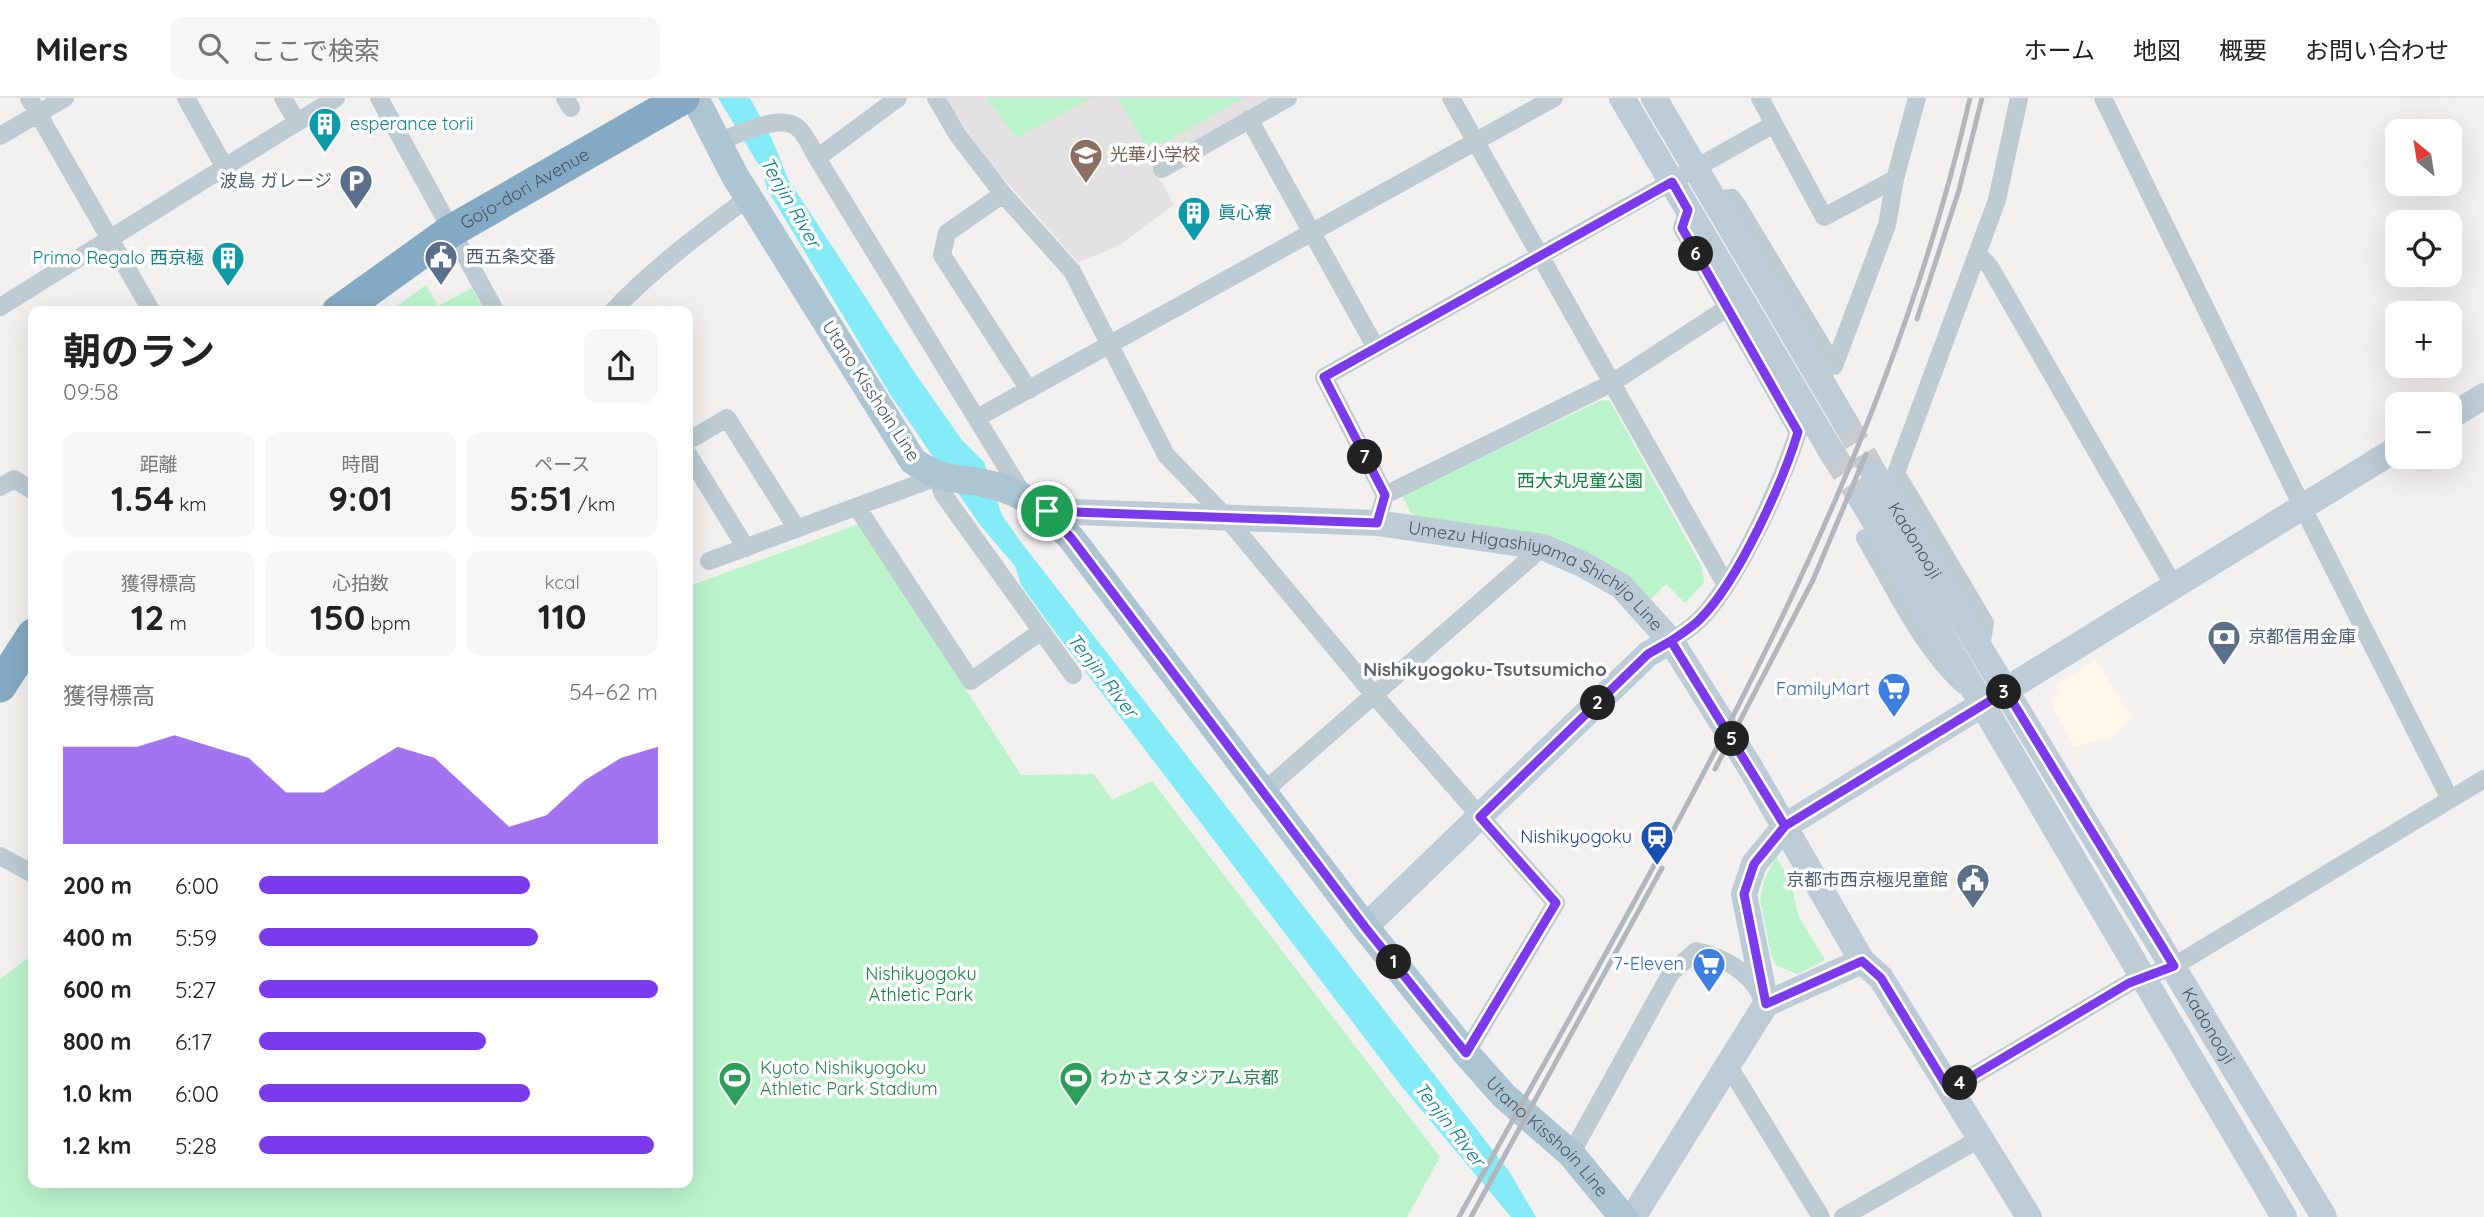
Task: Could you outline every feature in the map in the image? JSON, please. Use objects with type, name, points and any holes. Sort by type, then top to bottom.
[{"type":"highway","name":"Gojo-dori Avenue","points":[[348,306],[457,243],[683,98]]},
{"type":"highway","points":[[0,686],[28,643]]},
{"type":"main road","name":"Utano Kisshoin Line","points":[[695,98],[724,139],[749,197],[913,461],[937,477]]},
{"type":"main road","points":[[937,477],[985,483],[1035,503]]},
{"type":"main road","name":"Utano Kisshoin Line","points":[[1035,503],[1080,550],[1365,927],[1466,1053],[1504,1096],[1571,1154],[1623,1217]]},
{"type":"street","points":[[0,136],[33,106],[65,98]]},
{"type":"street","points":[[186,98],[224,166]]},
{"type":"street","points":[[283,98],[297,122]]},
{"type":"street","points":[[0,307],[337,98]]},
{"type":"street","points":[[379,98],[493,306]]},
{"type":"street","points":[[817,158],[898,98]]},
{"type":"street","points":[[936,98],[957,134],[1003,194],[1072,271],[1166,455],[1224,515],[1374,695],[1556,903],[1466,1053]]},
{"type":"street","points":[[1162,169],[1287,98]]},
{"type":"street","points":[[1451,98],[1726,585]]},
{"type":"street","points":[[977,418],[1554,98]]},
{"type":"street","points":[[1622,98],[1831,451]]},
{"type":"street","points":[[1654,98],[1844,420]]},
{"type":"street","points":[[1760,98],[1824,216],[1895,180]]},
{"type":"street","points":[[1715,200],[1732,198],[1834,366],[1888,226],[1895,180],[1917,98]]},
{"type":"street","points":[[1981,647],[1985,623],[1896,473],[1979,255],[1997,200],[2019,98]]},
{"type":"street","points":[[2103,98],[2302,506],[2450,799]]},
{"type":"street","points":[[33,106],[149,306]]},
{"type":"street","points":[[1249,120],[1376,348]]},
{"type":"street","points":[[724,139],[775,123],[790,122],[798,128],[977,418],[1035,503]]},
{"type":"street","points":[[1377,523],[1385,495],[1324,377],[1774,124]]},
{"type":"street","points":[[1003,194],[947,233],[942,255],[1028,390]]},
{"type":"street","points":[[618,306],[636,286],[681,248],[749,197]]},
{"type":"street","points":[[1365,927],[1648,654],[1671,641],[1701,618],[1726,585],[1771,501],[1798,432],[1682,228],[1688,210]]},
{"type":"street","points":[[1979,255],[1990,267],[2174,586]]},
{"type":"street","points":[[1385,495],[1612,383],[1727,308]]},
{"type":"street","points":[[2462,410],[2484,396]]},
{"type":"street","points":[[693,438],[727,418],[796,529]]},
{"type":"street","points":[[1766,1004],[1744,894],[1754,864],[1785,826],[2385,456]]},
{"type":"street","points":[[693,462],[746,548]]},
{"type":"street","name":"Kadonooji","points":[[1874,473],[2325,1217]]},
{"type":"street","points":[[709,561],[937,477],[943,494],[1073,675]]},
{"type":"street","points":[[0,487],[14,479],[28,488]]},
{"type":"street","name":"Kadonooji","points":[[1862,500],[2284,1217]]},
{"type":"street","name":"Umezu Higashiyama Shichijo Line","points":[[1035,503],[1377,523],[1543,547],[1621,586],[1671,641],[1785,826],[1862,961],[1881,978],[2029,1217]]},
{"type":"street","points":[[857,507],[971,681],[1040,632]]},
{"type":"street","points":[[1865,538],[1933,652],[1945,668],[1983,704]]},
{"type":"street","points":[[1263,792],[1543,547]]},
{"type":"street","points":[[1949,1090],[2142,978],[2174,966],[2484,779]]},
{"type":"street","points":[[0,856],[28,871]]},
{"type":"street","points":[[1571,1154],[1671,973],[1696,951],[1718,956],[1752,978],[1766,1004]]},
{"type":"street","points":[[1633,1217],[1766,1004],[1862,961]]},
{"type":"street","points":[[1728,1065],[1821,1217]]},
{"type":"street","points":[[1843,1217],[1979,1139]]},
{"type":"shaded area","name":"光華小学校","points":[[944,98],[1270,98],[1152,164],[1174,205],[1118,246],[1078,262],[989,162]]},
{"type":"shaded area","points":[[2096,660],[2131,718],[2114,735],[2075,747],[2053,709],[2059,683]]},
{"type":"green space","points":[[986,98],[1091,98],[1017,138]]},
{"type":"green space","points":[[1118,98],[1244,98],[1149,151]]},
{"type":"green space","points":[[426,285],[438,306],[397,306]]},
{"type":"green space","points":[[472,288],[481,306],[438,306]]},
{"type":"green space","name":"西大丸児童公園","points":[[1602,400],[1610,401],[1702,567],[1704,583],[1685,603],[1666,584],[1650,600],[1613,571],[1428,523],[1411,513],[1402,495]]},
{"type":"green space","name":"Nishikyogoku Athletic Park","points":[[859,524],[1021,775],[1094,774],[1112,800],[1152,781],[1440,1157],[1407,1217],[0,1217],[0,979],[28,958],[28,1188],[693,1188],[693,585]]},
{"type":"green space","points":[[1776,857],[1791,881],[1798,915],[1825,960],[1798,974],[1777,966],[1771,955],[1760,900],[1764,881]]},
{"type":"water","name":"Tenjin River","points":[[718,98],[750,98],[772,139],[788,179],[917,376],[962,440],[984,462],[1002,515],[1509,1171],[1536,1217],[1511,1217],[1402,1087],[1050,625],[1021,585],[1015,566],[980,525],[890,394],[767,189],[763,172]]},
{"type":"tunnel","points":[[1844,420],[1874,473]]},
{"type":"tunnel","points":[[1831,451],[1862,500]]},
{"type":"railway","points":[[1459,1217],[1683,811],[1754,674],[1820,534],[1879,392],[1930,247],[1970,98]]},
{"type":"railway","points":[[1917,319],[1959,190],[1982,98]]},
{"type":"railway","points":[[1715,769],[1813,580],[1866,454]]},
{"type":"railway","points":[[1471,1217],[1662,868]]},
{"type":"place","name":"esperance torii","points":[[325,154]]},
{"type":"place","name":"光華小学校","points":[[1086,185]]},
{"type":"place","name":"波島 ガレージ","points":[[356,211]]},
{"type":"place","name":"眞心寮","points":[[1194,243]]},
{"type":"place","name":"西五条交番","points":[[441,287]]},
{"type":"place","name":"Primo Regalo 西京極","points":[[228,288]]},
{"type":"place","name":"京都信用金庫","points":[[2224,667]]},
{"type":"place","name":"FamilyMart","points":[[1894,719]]},
{"type":"place","name":"Nishikyogoku","points":[[1657,867]]},
{"type":"place","name":"京都市西京極児童館","points":[[1973,910]]},
{"type":"place","name":"7-Eleven","points":[[1709,994]]},
{"type":"place","name":"Kyoto Nishikyogoku Athletic Park Stadium","points":[[735,1108]]},
{"type":"place","name":"わかさスタジアム京都","points":[[1076,1108]]},
{"type":"district","name":"Nishikyogoku-Tsutsumicho","points":[[1485,669]]},
{"type":"route","points":[[1047,511],[1072,539],[1365,927],[1466,1053],[1556,903],[1480,817],[1648,654],[1671,641],[1785,826],[2006,691],[2174,966],[2129,983],[1949,1090],[1881,978],[1862,961],[1766,1004],[1744,894],[1754,864],[1785,826],[1750,767],[1671,641],[1701,618],[1726,585],[1771,501],[1798,432],[1795,422],[1682,228],[1688,210],[1672,182],[1324,377],[1385,495],[1377,523],[1224,515],[1047,511]]}]
